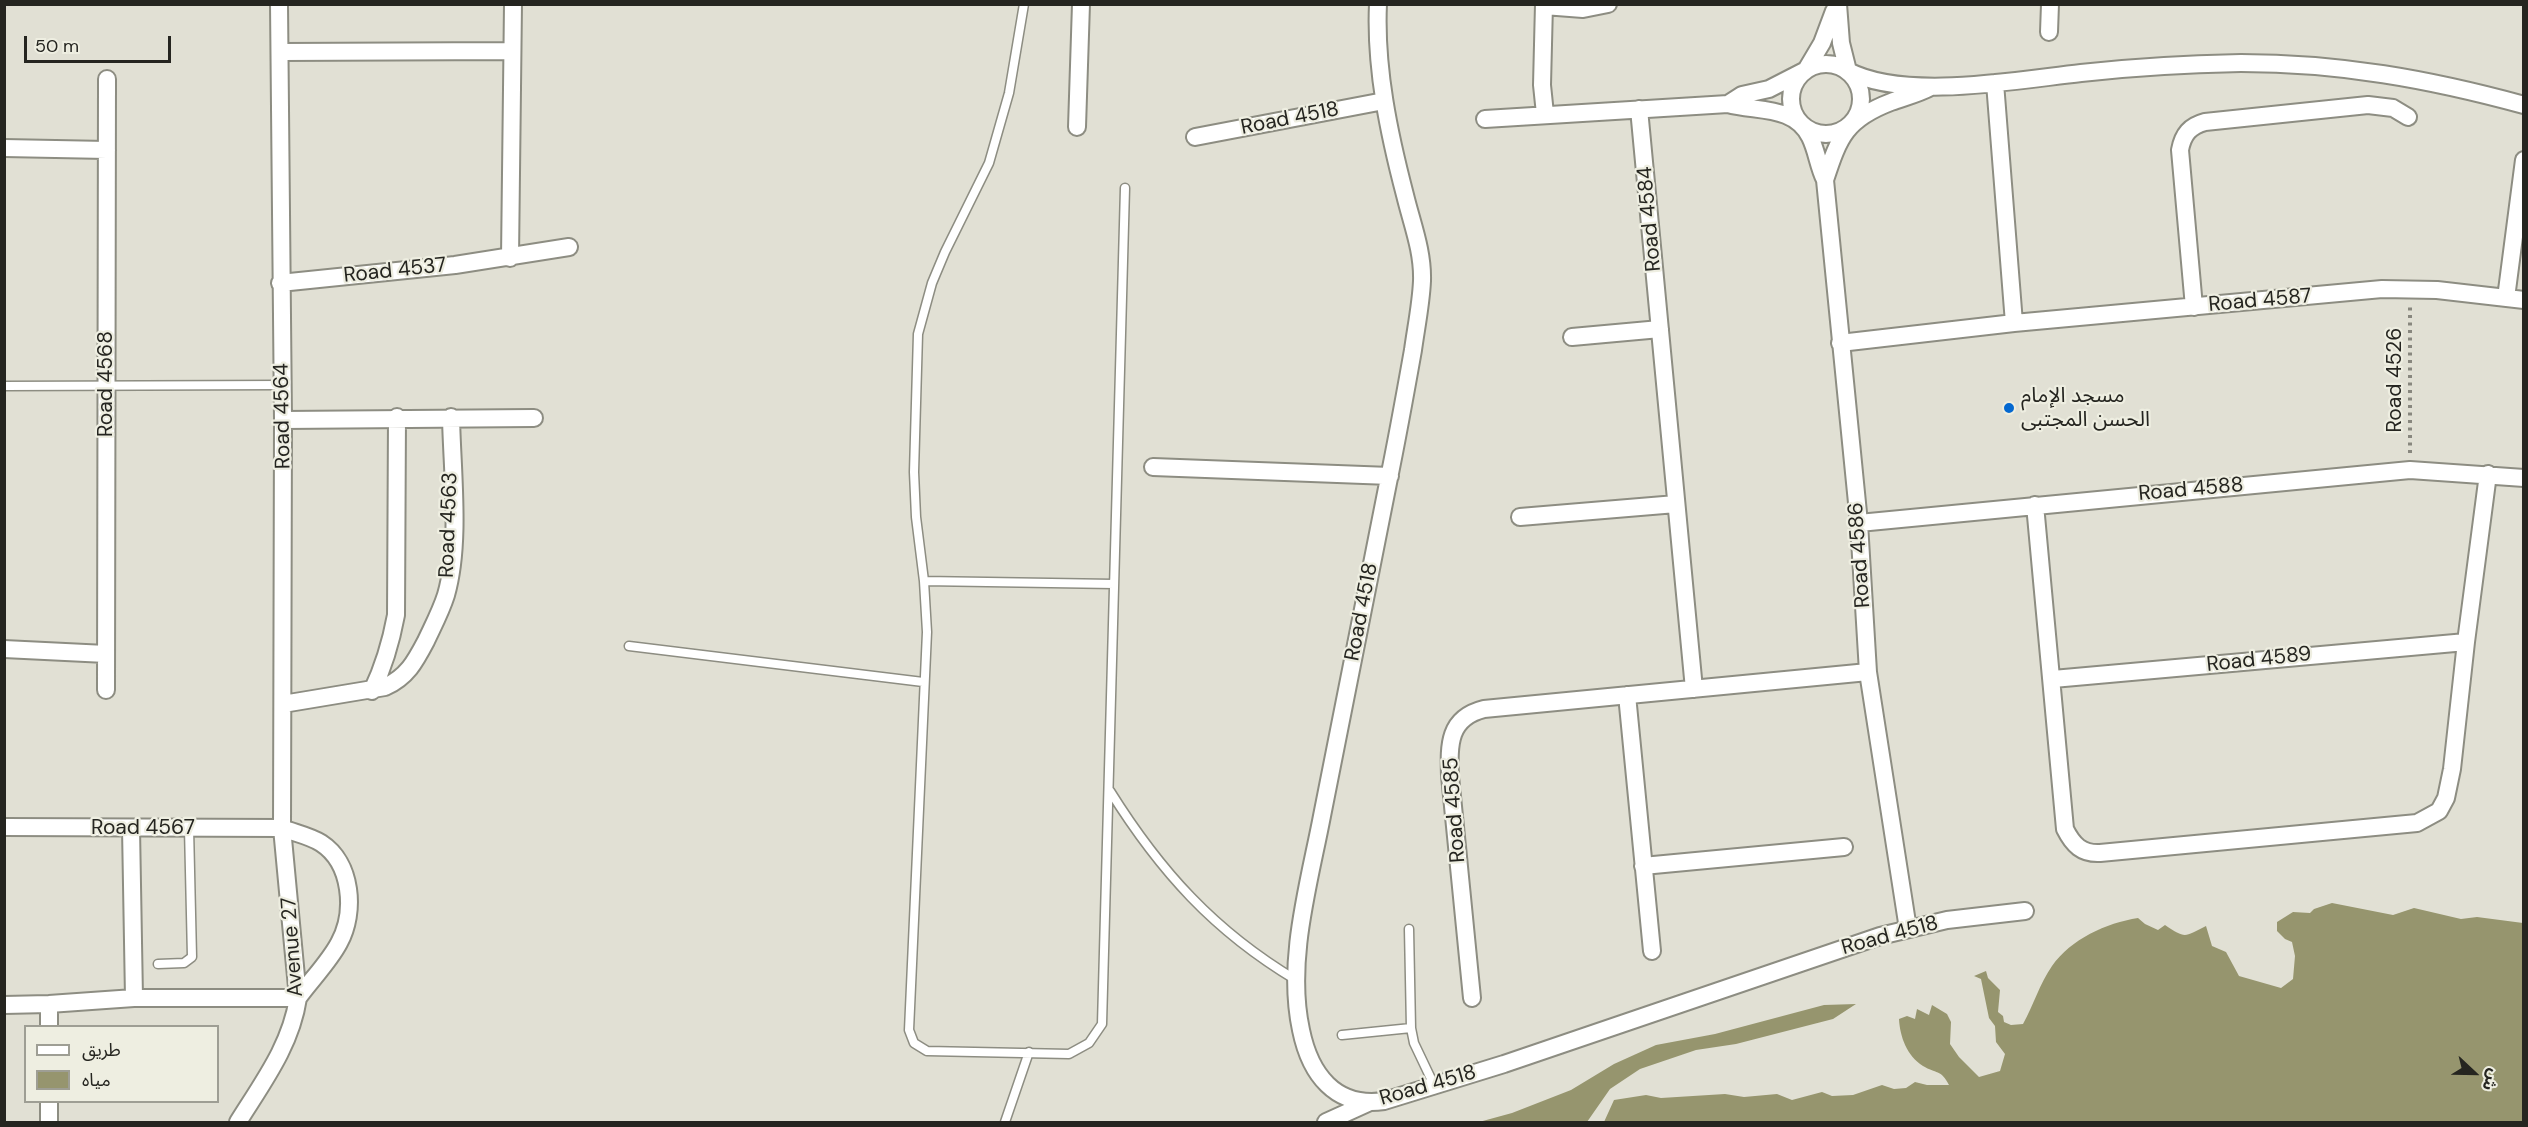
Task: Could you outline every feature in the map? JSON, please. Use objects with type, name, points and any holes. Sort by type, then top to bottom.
[{"type":"street","name":"Road 4564","points":[[279,4],[281,52],[280,283],[284,420],[282,828]]},
{"type":"street","points":[[510,258],[513,4]]},
{"type":"street","points":[[1077,127],[1081,4]]},
{"type":"street","name":"Road 4518","points":[[1378,4],[1384,101],[1405,195],[1419,242],[1422,280],[1400,427],[1310,881],[1296,981],[1301,1030],[1313,1064],[1334,1093],[1368,1103],[1383,1101],[1853,945],[1947,920],[2025,911]]},
{"type":"street","points":[[1545,114],[1542,85],[1544,5],[1583,9],[1608,4]]},
{"type":"street","points":[[1805,127],[1797,119],[1791,98],[1793,87],[1822,43],[1837,4]]},
{"type":"street","points":[[1837,4],[1841,43],[1848,71],[1860,89],[1859,111],[1854,121]]},
{"type":"street","points":[[2049,32],[2050,4]]},
{"type":"street","points":[[281,52],[512,51]]},
{"type":"street","points":[[1728,104],[1742,95],[1775,86],[1806,70],[1827,64],[1880,83],[1931,87],[2191,64],[2319,66],[2384,73],[2423,80],[2523,105]]},
{"type":"street","name":"Road 4568","points":[[106,690],[107,79]]},
{"type":"street","points":[[1995,83],[2014,323]]},
{"type":"street","points":[[1485,119],[1728,104],[1781,112],[1815,132],[1836,133],[1884,105],[1915,96],[1931,87]]},
{"type":"street","name":"Road 4518","points":[[1195,137],[1384,101]]},
{"type":"street","points":[[2194,307],[2180,150],[2185,134],[2190,128],[2205,122],[2368,105],[2393,108],[2408,117]]},
{"type":"street","name":"Road 4584","points":[[1639,109],[1694,689]]},
{"type":"street","name":"Road 4586","points":[[1825,180],[1835,150],[1854,121]]},
{"type":"street","name":"Road 4586","points":[[1805,127],[1811,139],[1818,167],[1825,180],[1859,523],[1868,672],[1908,929]]},
{"type":"street","points":[[4,148],[107,150]]},
{"type":"street","points":[[2506,298],[2523,160]]},
{"type":"street","name":"Road 4537","points":[[280,283],[510,258],[568,246]]},
{"type":"street","name":"Road 4587","points":[[1840,343],[2014,323],[2382,289],[2410,289],[2523,300]]},
{"type":"street","points":[[1572,337],[1660,329]]},
{"type":"street","points":[[372,691],[386,658],[396,615],[397,417]]},
{"type":"street","points":[[284,420],[397,417],[534,418]]},
{"type":"street","name":"Road 4563","points":[[283,704],[372,691],[397,682],[408,673],[446,596],[453,544],[451,417]]},
{"type":"street","points":[[1153,467],[1390,476]]},
{"type":"street","name":"Road 4588","points":[[1859,523],[2410,470],[2523,478]]},
{"type":"street","points":[[2035,505],[2053,679],[2065,829],[2079,849],[2089,854],[2417,823],[2439,811],[2446,798],[2452,769],[2488,474]]},
{"type":"street","points":[[1520,517],[1676,504]]},
{"type":"street","name":"Road 4589","points":[[2053,679],[2466,642]]},
{"type":"street","points":[[4,649],[106,654]]},
{"type":"street","name":"Road 4585","points":[[1472,998],[1449,751],[1452,735],[1472,712],[1868,672]]},
{"type":"street","points":[[1627,695],[1652,951]]},
{"type":"street","name":"Road 4567","points":[[4,828],[282,828]]},
{"type":"street","points":[[131,828],[134,998]]},
{"type":"street","points":[[4,1005],[134,998],[298,998],[340,942],[349,907],[349,886],[340,864],[331,852],[320,843],[282,828]]},
{"type":"street","name":"Avenue 27","points":[[238,1122],[285,1047],[296,1015],[298,998],[282,828]]},
{"type":"street","points":[[1644,866],[1844,847]]},
{"type":"street","points":[[49,1004],[49,1025]]},
{"type":"street","points":[[49,1103],[49,1122]]},
{"type":"street","points":[[1326,1122],[1368,1103]]},
{"type":"lane","points":[[1024,4],[1009,93],[988,163],[945,252],[918,334],[914,472],[927,632],[909,1022],[911,1037],[920,1048],[927,1051],[1029,1052],[1058,1055],[1080,1050],[1097,1034],[1102,1024],[1125,188]]},
{"type":"lane","points":[[4,386],[283,385]]},
{"type":"lane","points":[[924,581],[1114,584]]},
{"type":"lane","points":[[629,646],[923,682]]},
{"type":"lane","points":[[1109,790],[1151,852],[1200,907],[1258,957],[1296,981]]},
{"type":"lane","points":[[158,964],[184,963],[192,957],[189,828]]},
{"type":"lane","points":[[1408,929],[1411,1029],[1414,1043],[1434,1085]]},
{"type":"lane","points":[[1342,1035],[1411,1029]]},
{"type":"lane","points":[[1005,1122],[1029,1052]]},
{"type":"path","name":"Road 4526","points":[[2410,289],[2410,470]]},
{"type":"water","points":[[2332,903],[2393,915],[2414,908],[2461,919],[2477,917],[2523,923],[2523,1122],[1604,1122],[1614,1100],[1646,1095],[1661,1098],[1725,1094],[1744,1097],[1777,1094],[1792,1100],[1822,1092],[1832,1096],[1853,1095],[1882,1085],[1894,1089],[1906,1088],[1915,1082],[1927,1085],[1949,1085],[1941,1074],[1917,1062],[1905,1045],[1901,1033],[1899,1019],[1907,1016],[1915,1019],[1917,1009],[1929,1015],[1932,1005],[1947,1014],[1951,1022],[1950,1044],[1959,1057],[1979,1077],[2000,1071],[2005,1054],[1996,1042],[1995,1026],[1989,1018],[1981,979],[1974,976],[1986,971],[1988,978],[2000,990],[1998,1012],[2003,1016],[2004,1022],[2011,1025],[2023,1024],[2044,980],[2060,956],[2090,934],[2126,920],[2138,918],[2158,930],[2165,925],[2185,935],[2206,926],[2212,946],[2226,952],[2239,976],[2281,988],[2293,979],[2295,956],[2292,942],[2277,931],[2277,922],[2293,912],[2310,913],[2314,909]]},
{"type":"water","points":[[1856,1004],[1833,1019],[1736,1044],[1696,1050],[1640,1069],[1610,1089],[1587,1122],[1479,1122],[1512,1113],[1571,1090],[1614,1064],[1656,1045],[1715,1034],[1824,1005]]},
{"type":"place","name":"مسجد الإمام الحسن المجتبى","points":[[2009,408]]}]
